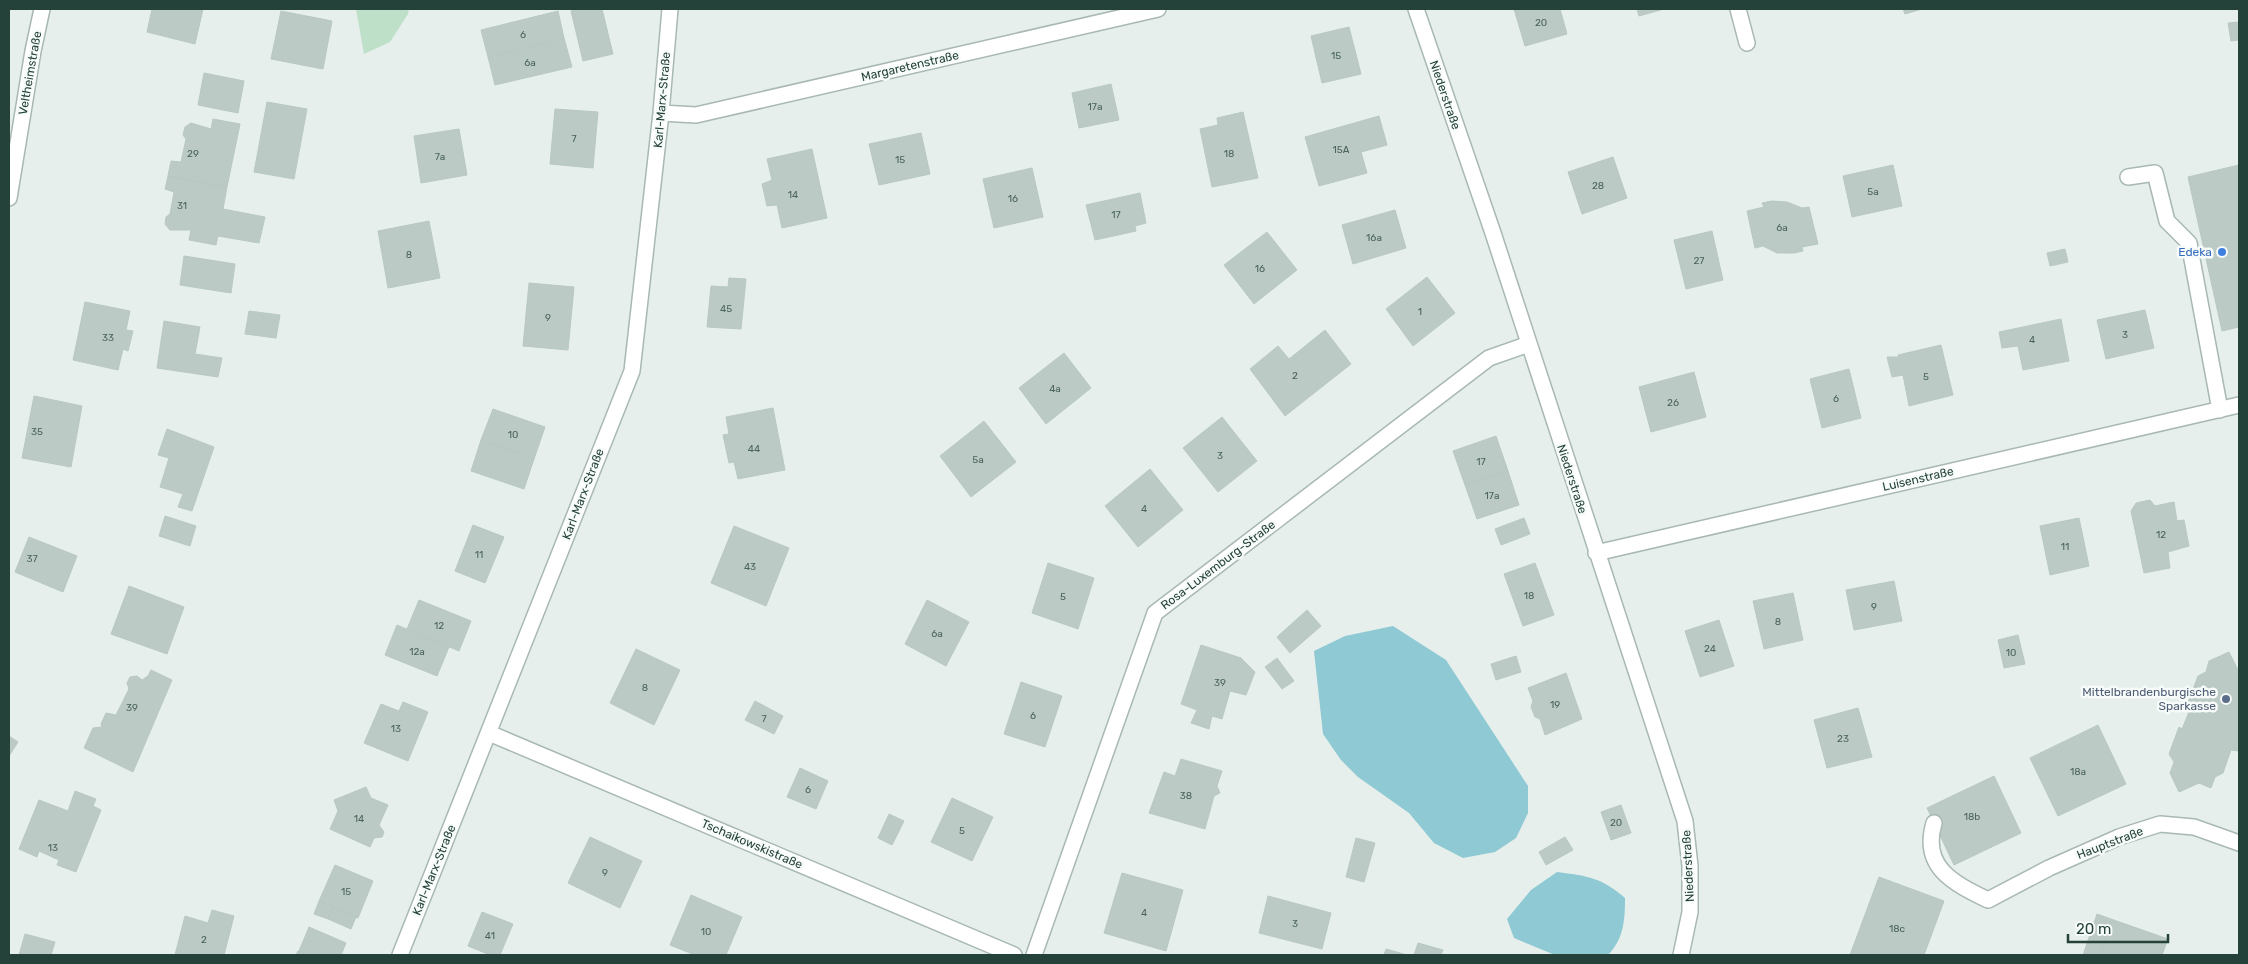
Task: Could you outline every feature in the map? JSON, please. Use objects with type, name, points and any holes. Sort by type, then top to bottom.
[{"type":"street","name":"Veltheimstraße","points":[[9,198],[33,51],[42,9]]},
{"type":"street","name":"Karl-Marx-Straße","points":[[400,955],[632,371],[661,113],[670,9]]},
{"type":"street","name":"Margaretenstraße","points":[[661,113],[696,115],[1158,9]]},
{"type":"street","name":"Niederstraße","points":[[1416,9],[1529,344],[1685,820],[1690,866],[1690,912],[1681,955]]},
{"type":"street","points":[[1738,9],[1747,43]]},
{"type":"street","points":[[2128,177],[2155,172],[2167,221],[2189,243],[2220,410]]},
{"type":"street","name":"Rosa-Luxemburg-Straße","points":[[1034,955],[1155,613],[1489,358],[1529,344]]},
{"type":"street","name":"Luisenstraße","points":[[1596,553],[2239,405]]},
{"type":"street","name":"Tschaikowskistraße","points":[[489,733],[1014,955]]},
{"type":"street","name":"Hauptstraße","points":[[1934,823],[1929,839],[1932,857],[1942,872],[1964,888],[1988,900],[2049,868],[2118,837],[2160,824],[2194,827],[2239,843]]},
{"type":"green space","points":[[356,9],[409,9],[408,14],[390,42],[364,54]]},
{"type":"water","points":[[1393,626],[1446,660],[1528,786],[1528,813],[1516,838],[1495,852],[1463,858],[1434,843],[1409,813],[1358,777],[1341,760],[1323,734],[1314,651],[1345,636]]},
{"type":"water","points":[[1557,872],[1577,875],[1601,882],[1625,898],[1624,921],[1620,935],[1608,955],[1555,955],[1514,938],[1507,919],[1531,890]]},
{"type":"building","points":[[152,9],[203,9],[195,44],[147,32]]},
{"type":"building","points":[[602,9],[613,54],[583,61],[571,11]]},
{"type":"building","points":[[1514,9],[1560,9],[1567,34],[1525,46]]},
{"type":"building","points":[[1637,9],[1664,9],[1639,16]]},
{"type":"building","points":[[1903,9],[1922,9],[1905,14]]},
{"type":"building","points":[[281,11],[332,21],[323,69],[271,59]]},
{"type":"building","points":[[558,11],[564,38],[488,57],[481,30]]},
{"type":"building","points":[[2239,22],[2239,40],[2231,41],[2228,23]]},
{"type":"building","points":[[1349,27],[1361,74],[1322,83],[1311,36]]},
{"type":"building","points":[[564,38],[572,67],[495,85],[488,57]]},
{"type":"building","points":[[204,73],[244,81],[238,113],[198,105]]},
{"type":"building","points":[[1111,84],[1119,120],[1079,128],[1072,93]]},
{"type":"building","points":[[267,102],[307,109],[294,179],[254,172]]},
{"type":"building","points":[[555,109],[598,112],[593,168],[550,164]]},
{"type":"building","points":[[1243,112],[1258,178],[1212,187],[1200,129],[1218,125],[1217,118]]},
{"type":"building","points":[[1379,116],[1387,145],[1361,152],[1367,173],[1319,186],[1305,137]]},
{"type":"building","points":[[213,119],[240,124],[227,187],[168,176],[171,161],[181,162],[186,139],[183,135],[185,127],[191,123],[211,129]]},
{"type":"building","points":[[459,129],[467,175],[421,183],[414,136]]},
{"type":"building","points":[[921,133],[930,174],[879,185],[869,144]]},
{"type":"building","points":[[812,149],[827,218],[782,228],[777,205],[767,206],[762,184],[772,180],[767,159]]},
{"type":"building","points":[[1613,157],[1627,198],[1582,214],[1568,172]]},
{"type":"building","points":[[1893,165],[1902,206],[1852,217],[1843,176]]},
{"type":"building","name":"Edeka","points":[[2239,165],[2239,327],[2222,331],[2188,177]]},
{"type":"building","points":[[1032,168],[1043,217],[994,228],[983,179]]},
{"type":"building","points":[[168,176],[227,187],[223,209],[265,217],[259,243],[218,236],[216,245],[189,240],[191,230],[170,230],[165,224],[166,217],[170,214],[174,192],[165,189]]},
{"type":"building","points":[[1140,193],[1146,223],[1135,226],[1136,231],[1095,240],[1086,205]]},
{"type":"building","points":[[1772,201],[1787,202],[1802,208],[1809,207],[1818,244],[1802,247],[1803,251],[1794,253],[1777,253],[1763,246],[1755,248],[1747,211],[1764,207],[1762,203]]},
{"type":"building","points":[[1395,210],[1406,248],[1353,264],[1342,225]]},
{"type":"building","points":[[429,221],[440,278],[388,288],[378,231]]},
{"type":"building","points":[[1712,231],[1723,280],[1686,289],[1674,240]]},
{"type":"building","points":[[1267,232],[1297,270],[1254,304],[1224,265]]},
{"type":"building","points":[[2065,249],[2068,262],[2050,266],[2047,253]]},
{"type":"building","points":[[184,256],[235,264],[231,293],[180,285]]},
{"type":"building","points":[[1427,277],[1455,313],[1413,346],[1386,309]]},
{"type":"building","points":[[729,278],[746,279],[741,329],[707,327],[711,286],[728,287]]},
{"type":"building","points":[[529,283],[574,287],[568,350],[523,346]]},
{"type":"building","points":[[85,302],[130,311],[126,330],[133,331],[128,351],[123,349],[118,370],[73,360]]},
{"type":"building","points":[[2145,310],[2154,348],[2106,359],[2097,320]]},
{"type":"building","points":[[249,311],[280,315],[276,338],[245,334]]},
{"type":"building","points":[[2061,319],[2069,361],[2023,370],[2018,346],[2002,348],[1999,332]]},
{"type":"building","points":[[164,321],[200,327],[195,354],[222,358],[218,377],[157,368]]},
{"type":"building","points":[[1325,330],[1351,364],[1285,416],[1250,369],[1278,346],[1289,359]]},
{"type":"building","points":[[1941,345],[1953,395],[1909,406],[1903,375],[1892,377],[1887,357],[1899,357],[1898,355]]},
{"type":"building","points":[[1064,353],[1091,388],[1046,424],[1019,388]]},
{"type":"building","points":[[1849,369],[1861,418],[1822,428],[1810,379]]},
{"type":"building","points":[[1694,372],[1706,417],[1651,432],[1639,387]]},
{"type":"building","points":[[34,396],[82,406],[71,467],[22,458]]},
{"type":"building","points":[[773,408],[785,470],[738,479],[734,462],[729,463],[723,435],[729,434],[726,417]]},
{"type":"building","points":[[493,409],[545,427],[534,459],[481,440]]},
{"type":"building","points":[[1222,417],[1257,461],[1218,492],[1183,448]]},
{"type":"building","points":[[984,421],[1016,462],[971,497],[940,456]]},
{"type":"building","points":[[167,429],[214,447],[192,511],[178,507],[183,494],[160,487],[169,458],[158,455]]},
{"type":"building","points":[[1496,436],[1508,471],[1465,485],[1453,451]]},
{"type":"building","points":[[481,440],[534,459],[524,489],[471,471]]},
{"type":"building","points":[[1150,469],[1183,510],[1138,547],[1105,506]]},
{"type":"building","points":[[1508,471],[1519,505],[1477,519],[1465,485]]},
{"type":"building","points":[[2150,500],[2155,506],[2174,502],[2177,521],[2184,520],[2189,546],[2168,552],[2170,568],[2144,573],[2131,511],[2136,503]]},
{"type":"building","points":[[165,516],[196,526],[190,546],[159,536]]},
{"type":"building","points":[[1524,518],[1530,534],[1501,545],[1495,529]]},
{"type":"building","points":[[2079,518],[2089,566],[2050,575],[2040,526]]},
{"type":"building","points":[[473,525],[504,537],[485,583],[455,571]]},
{"type":"building","points":[[734,526],[789,548],[766,606],[711,583]]},
{"type":"building","points":[[29,537],[77,556],[63,592],[15,572]]},
{"type":"building","points":[[1048,563],[1094,578],[1078,629],[1032,613]]},
{"type":"building","points":[[1535,563],[1554,615],[1523,626],[1504,574]]},
{"type":"building","points":[[1894,581],[1902,621],[1854,630],[1846,590]]},
{"type":"building","points":[[129,586],[184,607],[167,654],[111,634]]},
{"type":"building","points":[[1793,593],[1803,640],[1764,649],[1753,601]]},
{"type":"building","points":[[419,600],[471,621],[459,651],[407,629]]},
{"type":"building","points":[[927,600],[969,622],[946,666],[905,644]]},
{"type":"building","points":[[1307,610],[1321,626],[1290,653],[1277,637]]},
{"type":"building","points":[[1719,620],[1734,666],[1700,677],[1685,631]]},
{"type":"building","points":[[397,625],[449,647],[437,676],[385,655]]},
{"type":"building","points":[[2018,635],[2025,664],[2004,668],[1998,640]]},
{"type":"building","points":[[1201,645],[1241,658],[1255,672],[1246,695],[1230,691],[1222,719],[1212,716],[1209,729],[1191,723],[1197,710],[1181,704]]},
{"type":"building","points":[[636,649],[680,670],[654,725],[610,703]]},
{"type":"building","points":[[2229,652],[2239,672],[2239,751],[2231,750],[2223,773],[2215,777],[2211,788],[2199,783],[2179,792],[2170,773],[2174,762],[2169,754],[2179,727],[2182,729],[2191,707],[2187,705],[2198,676],[2206,672],[2209,661]]},
{"type":"building","points":[[1516,656],[1521,672],[1496,680],[1491,664]]},
{"type":"building","points":[[1277,658],[1294,681],[1282,689],[1265,667]]},
{"type":"building","points":[[151,670],[172,680],[133,772],[84,748],[93,728],[102,727],[101,724],[106,713],[116,715],[129,689],[127,683],[130,677],[137,676],[142,680],[148,676]]},
{"type":"building","points":[[1566,673],[1582,719],[1545,735],[1540,719],[1535,717],[1531,707],[1533,701],[1528,688]]},
{"type":"building","points":[[1021,682],[1062,696],[1045,747],[1004,734]]},
{"type":"building","points":[[755,701],[783,716],[774,734],[745,720]]},
{"type":"building","points":[[403,702],[428,712],[408,761],[364,743],[381,704],[399,711]]},
{"type":"building","points":[[1858,708],[1872,757],[1827,768],[1814,720]]},
{"type":"building","points":[[2098,725],[2126,784],[2058,816],[2030,758]]},
{"type":"building","points":[[9,736],[18,742],[9,756]]},
{"type":"building","points":[[1181,759],[1222,771],[1217,786],[1220,793],[1214,796],[1205,829],[1149,813],[1164,772],[1175,776]]},
{"type":"building","points":[[800,768],[828,781],[816,809],[787,797]]},
{"type":"building","points":[[1994,776],[2021,833],[1954,865],[1927,808]]},
{"type":"building","points":[[366,787],[371,798],[388,805],[379,825],[384,832],[382,837],[374,838],[370,847],[330,829],[338,811],[334,800]]},
{"type":"building","points":[[75,791],[96,799],[93,806],[101,810],[76,872],[57,865],[59,860],[39,851],[37,857],[19,849],[39,800],[68,811]]},
{"type":"building","points":[[952,798],[993,817],[972,861],[931,842]]},
{"type":"building","points":[[1621,805],[1631,833],[1611,840],[1601,812]]},
{"type":"building","points":[[889,814],[904,821],[892,845],[878,838]]},
{"type":"building","points":[[590,837],[642,861],[620,908],[568,883]]},
{"type":"building","points":[[1565,837],[1573,850],[1546,865],[1539,852]]},
{"type":"building","points":[[1356,838],[1375,843],[1364,882],[1346,877]]},
{"type":"building","points":[[335,865],[373,881],[358,918],[319,901]]},
{"type":"building","points":[[1122,873],[1183,890],[1166,951],[1104,933]]},
{"type":"building","points":[[1879,877],[1944,901],[1924,955],[1850,955]]},
{"type":"building","points":[[691,895],[742,917],[726,955],[695,955],[670,945]]},
{"type":"building","points":[[1268,896],[1331,913],[1322,949],[1259,933]]},
{"type":"building","points":[[319,901],[333,907],[328,919],[314,914]]},
{"type":"building","points":[[333,907],[356,917],[351,929],[328,919]]},
{"type":"building","points":[[212,910],[234,916],[224,955],[175,955],[185,916],[208,923]]},
{"type":"building","points":[[482,912],[513,924],[500,955],[490,955],[468,946]]},
{"type":"building","points":[[2097,914],[2111,919],[2100,955],[2083,955]]},
{"type":"building","points":[[2111,919],[2168,939],[2162,955],[2099,955]]},
{"type":"building","points":[[309,927],[346,943],[341,955],[309,955],[299,951]]},
{"type":"building","points":[[25,934],[55,942],[51,955],[19,955]]},
{"type":"building","points":[[1418,943],[1443,950],[1441,955],[1414,955]]},
{"type":"building","points":[[1386,949],[1407,955],[1384,955]]},
{"type":"building","points":[[299,951],[309,955],[296,955]]},
{"type":"place","name":"Edeka","points":[[2222,252]]},
{"type":"place","name":"Mittelbrandenburgische Sparkasse","points":[[2226,699]]}]
